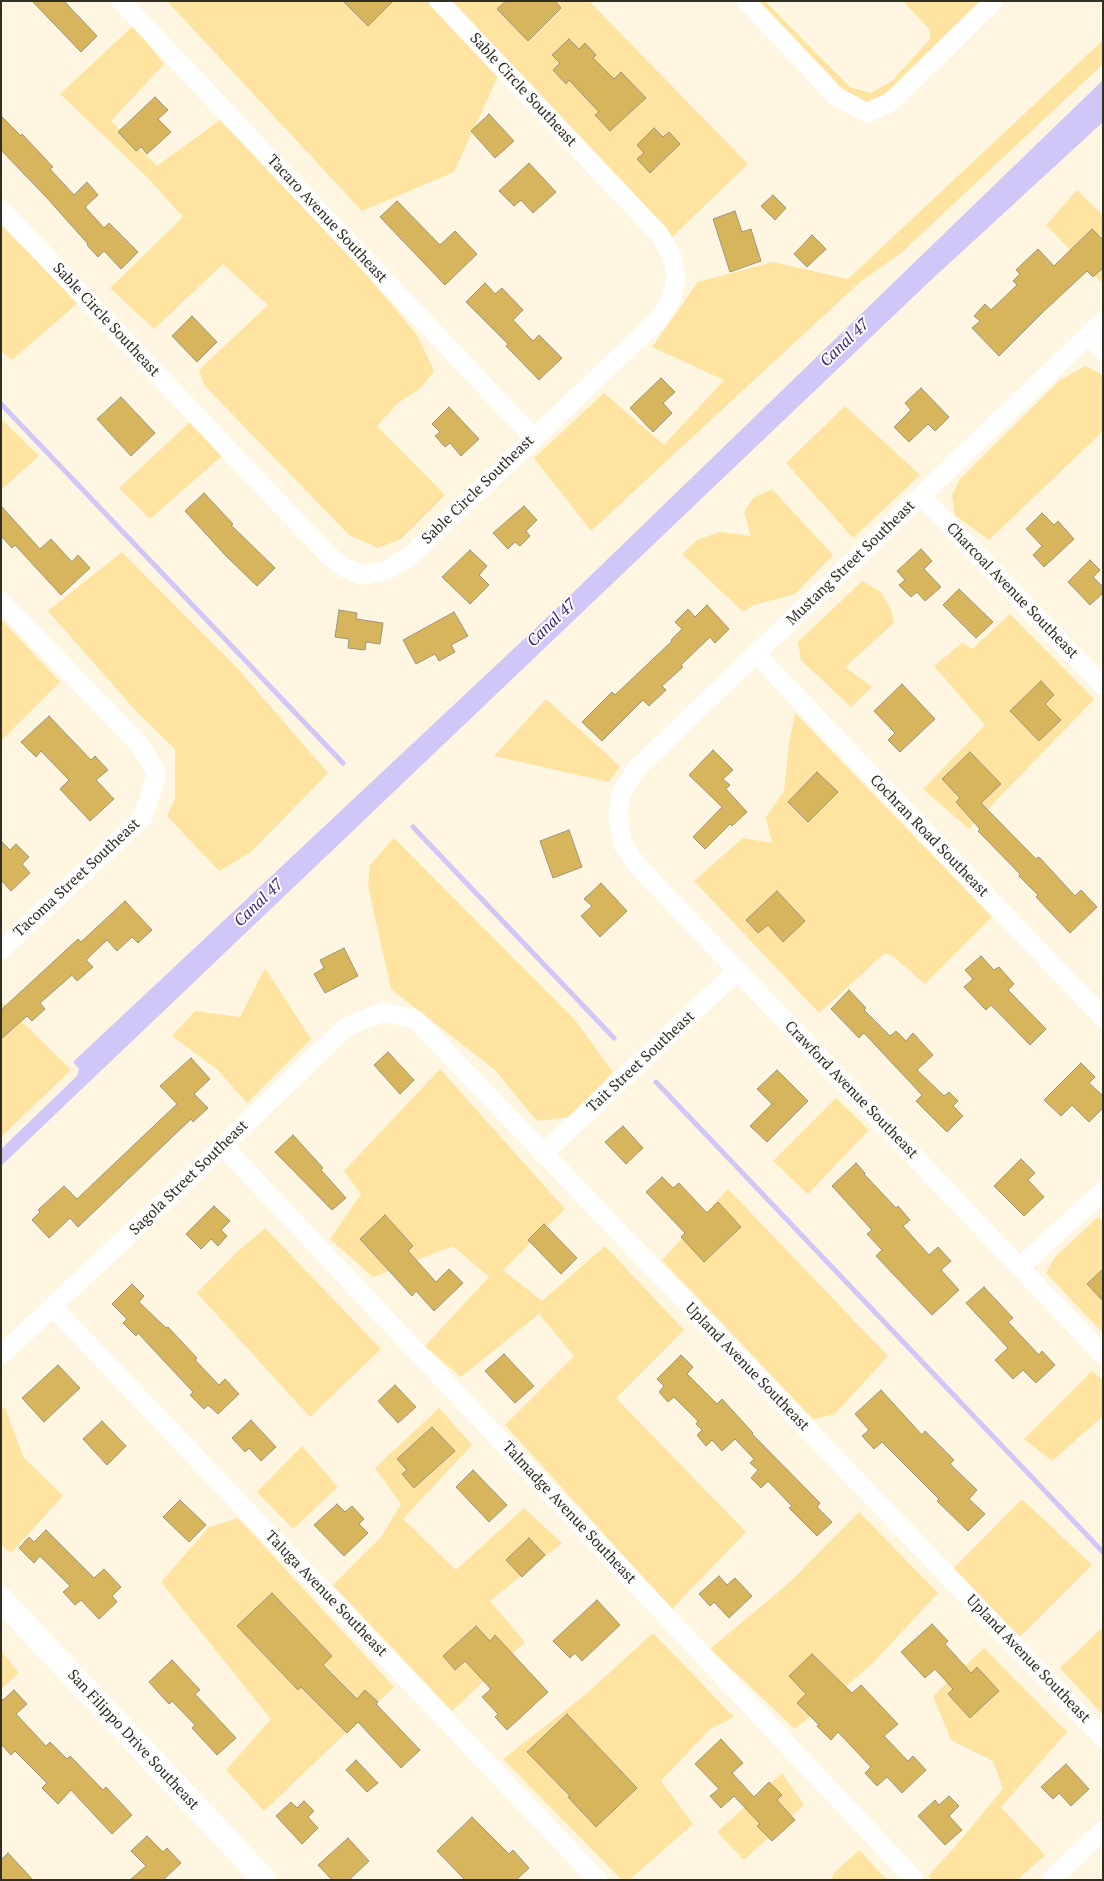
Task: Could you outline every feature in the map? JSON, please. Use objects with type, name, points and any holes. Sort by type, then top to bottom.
[{"type":"street","name":"Tacaro Avenue Southeast","points":[[121,1],[533,437]]},
{"type":"street","name":"Sable Circle Southeast","points":[[1,209],[329,556],[343,568],[364,575],[385,571],[409,556],[657,321],[671,300],[676,278],[672,257],[660,235],[439,1]]},
{"type":"street","points":[[746,1],[836,96],[867,113],[891,102],[994,1]]},
{"type":"street","name":"Mustang Street Southeast","points":[[618,816],[621,794],[636,769],[1103,321]]},
{"type":"street","points":[[1088,336],[1103,351]]},
{"type":"street","name":"Charcoal Avenue Southeast","points":[[922,496],[1103,686]]},
{"type":"street","name":"Tacoma Street Southeast","points":[[1,601],[140,745],[157,774],[143,817],[4,944]]},
{"type":"street","name":"Cochran Road Southeast","points":[[756,654],[1103,1018]]},
{"type":"street","name":"Crawford Avenue Southeast","points":[[618,816],[623,844],[637,865],[1103,1355]]},
{"type":"street","name":"Tait Street Southeast","points":[[544,1154],[738,970]]},
{"type":"street","name":"Upland Avenue Southeast","points":[[383,1012],[415,1019],[1103,1738]]},
{"type":"street","name":"Sagola Street Southeast","points":[[1,1356],[346,1027],[383,1012]]},
{"type":"street","name":"Talmadge Avenue Southeast","points":[[223,1146],[915,1880]]},
{"type":"street","points":[[1020,1267],[1103,1192]]},
{"type":"street","name":"Taluga Avenue Southeast","points":[[53,1307],[598,1880]]},
{"type":"street","name":"San Filippo Drive Southeast","points":[[1,1599],[265,1880]]},
{"type":"street","points":[[1051,1880],[1103,1830]]},
{"type":"shaded area","points":[[167,1],[427,1],[498,76],[454,172],[362,211]]},
{"type":"shaded area","points":[[450,1],[589,1],[748,164],[672,237]]},
{"type":"shaded area","points":[[758,1],[765,1],[850,87],[870,93],[891,82],[930,39],[930,30],[903,1],[980,1],[885,94],[867,102],[841,89]]},
{"type":"shaded area","points":[[134,25],[164,64],[111,121],[157,166],[220,120],[338,240],[417,335],[434,371],[421,388],[399,402],[377,426],[445,495],[401,539],[378,548],[349,535],[205,386],[199,370],[268,305],[223,264],[154,329],[110,288],[183,217],[147,177],[60,94]]},
{"type":"shaded area","points":[[1103,40],[1103,64],[901,253],[860,282],[591,531],[534,458],[604,393],[664,445],[724,380],[652,347],[698,282],[773,262],[848,279]]},
{"type":"shaded area","points":[[1077,190],[1103,215],[1103,284],[1046,225]]},
{"type":"shaded area","points":[[1,225],[78,303],[12,360],[1,351]]},
{"type":"shaded area","points":[[1085,366],[1103,375],[1103,431],[989,540],[955,515],[952,496],[960,479],[1059,381]]},
{"type":"shaded area","points":[[845,406],[920,475],[853,538],[786,463]]},
{"type":"shaded area","points":[[1,419],[39,456],[1,490]]},
{"type":"shaded area","points":[[191,421],[223,455],[150,519],[119,488]]},
{"type":"shaded area","points":[[772,489],[833,555],[795,594],[754,605],[743,612],[682,554],[697,540],[720,532],[751,536],[744,512],[753,498]]},
{"type":"shaded area","points":[[122,552],[238,669],[328,773],[251,852],[219,871],[167,816],[175,799],[175,749],[137,712],[48,611]]},
{"type":"shaded area","points":[[862,581],[881,592],[891,610],[894,623],[845,667],[872,687],[851,707],[801,660],[798,642]]},
{"type":"shaded area","points":[[1010,614],[1094,699],[969,829],[923,789],[985,725],[934,666],[962,643],[972,649]]},
{"type":"shaded area","points":[[1,619],[60,682],[1,741]]},
{"type":"shaded area","points":[[546,699],[620,766],[609,782],[494,756]]},
{"type":"shaded area","points":[[795,713],[992,917],[925,984],[895,958],[885,953],[819,1013],[694,881],[743,838],[772,843],[766,817],[784,791],[789,744]]},
{"type":"shaded area","points":[[394,838],[575,1020],[613,1072],[570,1117],[537,1121],[495,1070],[391,989],[368,886],[370,865]]},
{"type":"shaded area","points":[[265,968],[311,1039],[247,1103],[217,1069],[172,1036],[195,1011],[240,1017]]},
{"type":"shaded area","points":[[1,1001],[71,1070],[1,1137]]},
{"type":"shaded area","points":[[440,1069],[565,1209],[503,1270],[542,1301],[605,1246],[684,1330],[616,1398],[746,1532],[672,1609],[505,1425],[574,1356],[539,1314],[461,1377],[425,1346],[489,1277],[453,1246],[373,1277],[330,1239],[361,1194],[344,1171]]},
{"type":"shaded area","points":[[836,1098],[869,1130],[808,1194],[773,1161]]},
{"type":"shaded area","points":[[728,1189],[888,1356],[835,1414],[813,1419],[662,1260]]},
{"type":"shaded area","points":[[1098,1217],[1103,1221],[1103,1333],[1046,1273],[1055,1257]]},
{"type":"shaded area","points":[[265,1228],[381,1349],[310,1417],[197,1293],[237,1252]]},
{"type":"shaded area","points":[[1092,1371],[1103,1380],[1103,1416],[1052,1461],[1024,1439]]},
{"type":"shaded area","points":[[1,1407],[5,1408],[24,1458],[63,1496],[11,1553],[1,1545]]},
{"type":"shaded area","points":[[439,1408],[472,1445],[403,1519],[456,1570],[524,1508],[562,1543],[490,1601],[525,1642],[452,1711],[333,1585],[381,1537],[401,1504],[375,1468]]},
{"type":"shaded area","points":[[302,1446],[338,1487],[293,1529],[257,1492]]},
{"type":"shaded area","points":[[1022,1499],[1092,1565],[1020,1637],[952,1570]]},
{"type":"shaded area","points":[[859,1512],[938,1593],[871,1665],[795,1729],[710,1649],[790,1582]]},
{"type":"shaded area","points":[[238,1518],[394,1687],[264,1811],[226,1770],[271,1719],[161,1582],[209,1527]]},
{"type":"shaded area","points":[[1103,1627],[1103,1715],[1060,1668]]},
{"type":"shaded area","points":[[653,1633],[734,1717],[710,1729],[661,1781],[693,1824],[629,1880],[622,1880],[503,1759],[585,1695]]},
{"type":"shaded area","points":[[984,1648],[1067,1732],[1001,1807],[1045,1855],[1017,1880],[932,1880],[928,1876],[1003,1789],[993,1761],[951,1740],[933,1696]]},
{"type":"shaded area","points":[[1,1650],[19,1673],[1,1689]]},
{"type":"shaded area","points":[[782,1773],[804,1805],[744,1860],[717,1832]]},
{"type":"shaded area","points":[[859,1850],[887,1880],[831,1880],[834,1873]]},
{"type":"water","name":"Canal 47","points":[[1103,80],[1103,122],[930,281],[1,1166],[1,1149],[77,1076],[79,1069],[73,1062],[555,610]]},
{"type":"building","points":[[32,1],[64,1],[97,36],[81,52]]},
{"type":"building","points":[[343,1],[393,1],[368,26]]},
{"type":"building","points":[[506,1],[555,1],[561,8],[528,41],[497,9]]},
{"type":"building","points":[[569,39],[579,49],[585,43],[596,55],[593,58],[614,79],[621,72],[646,98],[610,131],[595,115],[599,112],[569,80],[566,84],[553,70],[560,63],[552,55]]},
{"type":"building","points":[[155,97],[168,110],[158,119],[171,132],[147,154],[141,147],[136,151],[118,132]]},
{"type":"building","points":[[489,114],[514,141],[495,158],[471,131]]},
{"type":"building","points":[[1,116],[21,136],[22,134],[53,167],[50,169],[74,195],[87,182],[98,195],[85,207],[104,228],[109,223],[138,252],[121,269],[104,251],[98,257],[47,198],[1,150]]},
{"type":"building","points":[[654,128],[663,137],[669,132],[680,144],[650,173],[637,159],[644,153],[637,145]]},
{"type":"building","points":[[529,163],[556,192],[533,213],[521,200],[514,206],[499,191]]},
{"type":"building","points":[[773,195],[786,208],[775,220],[761,206]]},
{"type":"building","points":[[397,201],[440,245],[455,231],[477,254],[445,285],[380,217]]},
{"type":"building","points":[[735,211],[742,232],[751,229],[761,261],[730,272],[713,219]]},
{"type":"building","points":[[1092,229],[1103,240],[1103,268],[1093,277],[1087,271],[999,356],[972,328],[980,321],[974,316],[985,304],[991,310],[1017,285],[1013,281],[1020,274],[1016,270],[1038,249],[1054,266]]},
{"type":"building","points":[[812,235],[826,249],[807,267],[794,254]]},
{"type":"building","points":[[485,283],[495,294],[502,288],[523,310],[513,320],[533,341],[539,335],[562,358],[539,380],[506,346],[508,344],[466,302]]},
{"type":"building","points":[[192,316],[217,342],[197,362],[172,336]]},
{"type":"building","points":[[661,378],[675,392],[663,403],[672,413],[653,432],[630,408]]},
{"type":"building","points":[[921,388],[949,417],[935,431],[928,424],[909,442],[894,427],[911,410],[905,403]]},
{"type":"building","points":[[121,397],[155,433],[131,456],[97,419]]},
{"type":"building","points":[[449,407],[479,439],[461,456],[450,443],[445,447],[435,436],[440,432],[432,424]]},
{"type":"building","points":[[204,493],[233,524],[231,525],[275,568],[257,586],[226,556],[185,511]]},
{"type":"building","points":[[1,506],[40,549],[51,539],[72,562],[78,555],[90,568],[61,595],[15,545],[12,548],[1,536]]},
{"type":"building","points":[[524,506],[537,520],[526,531],[530,536],[520,546],[515,542],[508,549],[493,533]]},
{"type":"building","points":[[1042,513],[1054,525],[1058,521],[1074,539],[1044,567],[1033,555],[1042,546],[1026,529]]},
{"type":"building","points":[[921,549],[932,561],[924,569],[941,587],[925,601],[917,592],[911,597],[899,585],[905,580],[897,571]]},
{"type":"building","points":[[470,550],[487,566],[479,575],[489,585],[470,604],[442,577]]},
{"type":"building","points":[[1090,560],[1100,570],[1093,577],[1103,587],[1103,593],[1090,605],[1068,582]]},
{"type":"building","points":[[959,589],[993,622],[976,638],[943,605]]},
{"type":"building","points":[[707,605],[729,629],[715,643],[710,637],[681,665],[683,667],[662,686],[666,690],[649,706],[643,700],[602,741],[582,722],[612,692],[615,695],[672,641],[682,629],[675,622],[688,609],[695,617]]},
{"type":"building","points":[[339,610],[357,613],[356,619],[383,623],[380,644],[366,642],[365,650],[348,648],[349,639],[335,637]]},
{"type":"building","points":[[454,612],[468,636],[451,645],[455,652],[439,661],[435,654],[416,664],[403,640]]},
{"type":"building","points":[[1041,681],[1054,695],[1045,704],[1061,720],[1039,741],[1010,711]]},
{"type":"building","points":[[902,684],[935,719],[900,752],[888,740],[895,733],[874,711]]},
{"type":"building","points":[[49,716],[91,760],[95,756],[108,770],[96,780],[114,799],[90,821],[60,789],[69,780],[41,751],[36,757],[21,742]]},
{"type":"building","points":[[713,750],[733,770],[723,779],[730,785],[726,789],[747,812],[732,826],[730,824],[705,849],[693,837],[722,807],[689,775]]},
{"type":"building","points":[[970,752],[1001,784],[981,803],[1036,859],[1039,857],[1075,896],[1081,890],[1097,907],[1070,933],[1036,897],[1038,895],[1019,876],[1020,874],[978,831],[980,829],[956,802],[960,798],[942,779]]},
{"type":"building","points":[[817,772],[838,792],[808,822],[788,802]]},
{"type":"building","points":[[569,830],[582,867],[553,878],[540,841]]},
{"type":"building","points":[[1,841],[10,850],[16,844],[29,857],[22,864],[30,873],[11,891],[1,880]]},
{"type":"building","points":[[601,883],[627,911],[600,937],[581,916],[592,906],[584,899]]},
{"type":"building","points":[[777,891],[805,921],[783,942],[768,925],[758,933],[746,920]]},
{"type":"building","points":[[125,901],[152,930],[138,943],[132,937],[117,951],[107,940],[86,960],[93,967],[77,981],[72,975],[40,1003],[45,1009],[32,1021],[27,1016],[1,1039],[1,1010],[78,939],[81,942]]},
{"type":"building","points":[[344,948],[358,976],[325,993],[314,974],[324,968],[320,960]]},
{"type":"building","points":[[981,956],[994,970],[999,967],[1014,984],[1008,990],[1046,1029],[1030,1045],[991,1005],[986,1010],[964,987],[973,979],[965,970]]},
{"type":"building","points":[[849,990],[866,1008],[864,1010],[890,1036],[896,1031],[906,1041],[913,1033],[933,1055],[917,1070],[944,1096],[949,1092],[958,1101],[953,1106],[963,1116],[947,1132],[916,1101],[922,1095],[864,1033],[859,1038],[831,1009]]},
{"type":"building","points":[[388,1052],[414,1080],[400,1094],[374,1065]]},
{"type":"building","points":[[191,1058],[210,1079],[194,1094],[208,1108],[193,1122],[191,1119],[78,1227],[70,1218],[49,1238],[32,1220],[40,1212],[38,1210],[64,1186],[77,1199],[177,1104],[160,1086]]},
{"type":"building","points":[[1081,1063],[1095,1077],[1089,1083],[1103,1096],[1103,1108],[1089,1122],[1072,1105],[1061,1116],[1044,1100]]},
{"type":"building","points":[[777,1070],[808,1101],[767,1142],[750,1126],[772,1104],[757,1089]]},
{"type":"building","points":[[623,1126],[643,1148],[626,1164],[605,1142]]},
{"type":"building","points":[[293,1135],[323,1168],[321,1170],[346,1198],[332,1210],[275,1152]]},
{"type":"building","points":[[1021,1159],[1035,1173],[1028,1180],[1044,1197],[1024,1216],[994,1186]]},
{"type":"building","points":[[856,1163],[896,1208],[898,1206],[910,1220],[903,1226],[929,1255],[938,1247],[951,1261],[941,1270],[959,1290],[932,1315],[876,1256],[882,1250],[867,1234],[872,1230],[832,1186]]},
{"type":"building","points":[[662,1177],[673,1188],[679,1183],[707,1213],[718,1202],[741,1227],[704,1262],[681,1237],[685,1233],[646,1192]]},
{"type":"building","points":[[214,1206],[230,1221],[221,1230],[227,1236],[218,1246],[211,1239],[201,1249],[186,1234]]},
{"type":"building","points":[[385,1215],[413,1246],[408,1251],[436,1282],[449,1269],[463,1283],[434,1311],[416,1291],[412,1296],[360,1239]]},
{"type":"building","points":[[544,1224],[577,1258],[561,1274],[528,1240]]},
{"type":"building","points":[[1103,1269],[1103,1301],[1087,1284]]},
{"type":"building","points":[[132,1284],[144,1296],[139,1302],[166,1328],[168,1327],[197,1358],[195,1360],[219,1385],[225,1379],[239,1394],[218,1414],[208,1405],[204,1409],[190,1395],[193,1392],[138,1333],[136,1336],[123,1323],[127,1319],[112,1304]]},
{"type":"building","points":[[984,1287],[1013,1318],[1008,1322],[1039,1355],[1042,1351],[1055,1365],[1036,1383],[1023,1370],[1013,1379],[995,1360],[1008,1348],[966,1303]]},
{"type":"building","points":[[504,1354],[534,1386],[515,1403],[485,1371]]},
{"type":"building","points":[[681,1355],[693,1367],[687,1374],[717,1404],[722,1399],[752,1434],[820,1503],[817,1507],[832,1522],[817,1536],[789,1508],[792,1506],[768,1481],[761,1488],[751,1478],[758,1470],[750,1463],[754,1459],[735,1439],[722,1451],[712,1440],[706,1446],[697,1435],[702,1430],[696,1424],[698,1421],[674,1397],[668,1402],[659,1392],[664,1386],[657,1379]]},
{"type":"building","points":[[58,1365],[80,1388],[44,1422],[22,1398]]},
{"type":"building","points":[[395,1385],[416,1407],[398,1423],[378,1401]]},
{"type":"building","points":[[881,1390],[922,1435],[925,1431],[954,1460],[950,1464],[977,1490],[969,1499],[985,1514],[968,1531],[882,1442],[874,1449],[862,1436],[869,1430],[855,1414]]},
{"type":"building","points":[[251,1420],[276,1447],[261,1461],[249,1448],[245,1452],[232,1438]]},
{"type":"building","points":[[102,1421],[126,1446],[107,1465],[83,1439]]},
{"type":"building","points":[[432,1427],[455,1451],[414,1488],[402,1474],[407,1470],[397,1459]]},
{"type":"building","points":[[473,1470],[507,1505],[489,1522],[456,1487]]},
{"type":"building","points":[[180,1500],[206,1525],[189,1542],[163,1517]]},
{"type":"building","points":[[337,1504],[345,1512],[352,1506],[364,1519],[359,1524],[368,1533],[344,1556],[314,1525]]},
{"type":"building","points":[[46,1530],[94,1578],[104,1569],[121,1587],[112,1596],[117,1602],[99,1619],[81,1600],[75,1605],[63,1592],[70,1586],[40,1556],[34,1563],[19,1548],[29,1537],[34,1542]]},
{"type":"building","points":[[529,1538],[545,1555],[522,1577],[506,1560]]},
{"type":"building","points":[[719,1576],[727,1585],[735,1578],[752,1596],[729,1618],[714,1602],[710,1606],[699,1594]]},
{"type":"building","points":[[272,1593],[332,1656],[323,1665],[357,1699],[365,1690],[420,1750],[401,1768],[358,1722],[347,1733],[301,1687],[298,1690],[237,1626]]},
{"type":"building","points":[[597,1600],[620,1625],[582,1661],[575,1653],[570,1658],[553,1641]]},
{"type":"building","points":[[932,1624],[948,1641],[945,1644],[971,1673],[977,1667],[999,1691],[970,1718],[948,1694],[953,1689],[935,1669],[925,1678],[901,1652]]},
{"type":"building","points":[[476,1626],[490,1641],[495,1635],[548,1692],[507,1730],[495,1717],[498,1714],[482,1697],[491,1689],[465,1661],[455,1670],[443,1656]]},
{"type":"building","points":[[812,1654],[852,1693],[861,1685],[898,1724],[884,1736],[908,1761],[913,1756],[926,1770],[902,1793],[887,1777],[877,1786],[865,1773],[871,1767],[838,1732],[831,1740],[797,1703],[806,1694],[789,1676]]},
{"type":"building","points":[[172,1660],[200,1690],[195,1694],[236,1738],[217,1755],[192,1728],[195,1725],[172,1701],[169,1704],[149,1682]]},
{"type":"building","points":[[14,1690],[27,1704],[16,1714],[46,1746],[50,1742],[67,1759],[70,1756],[103,1790],[106,1787],[132,1815],[112,1834],[71,1790],[58,1804],[42,1788],[47,1783],[15,1751],[11,1755],[1,1744],[1,1698],[3,1700]]},
{"type":"building","points":[[567,1714],[637,1788],[596,1827],[568,1797],[570,1796],[527,1752]]},
{"type":"building","points":[[721,1739],[743,1763],[732,1773],[754,1797],[769,1782],[782,1795],[777,1800],[795,1820],[772,1841],[757,1826],[760,1824],[734,1796],[721,1808],[710,1796],[719,1789],[695,1764]]},
{"type":"building","points":[[356,1760],[378,1783],[367,1792],[346,1770]]},
{"type":"building","points":[[1066,1764],[1089,1789],[1071,1806],[1059,1793],[1053,1799],[1041,1787]]},
{"type":"building","points":[[949,1796],[959,1806],[949,1816],[962,1830],[945,1845],[918,1816],[935,1800],[939,1805]]},
{"type":"building","points":[[304,1801],[314,1811],[308,1817],[318,1828],[302,1844],[276,1816],[291,1802],[297,1808]]},
{"type":"building","points":[[472,1817],[509,1854],[513,1850],[529,1868],[516,1880],[465,1880],[437,1851]]},
{"type":"building","points":[[147,1836],[163,1852],[167,1848],[181,1863],[163,1880],[130,1880],[146,1866],[131,1851]]},
{"type":"building","points":[[348,1838],[369,1861],[349,1880],[332,1880],[318,1865]]},
{"type":"building","points":[[8,1853],[33,1880],[1,1880],[1,1860]]},
{"type":"waterway","points":[[1,404],[343,763]]},
{"type":"waterway","points":[[413,827],[614,1038]]},
{"type":"waterway","points":[[656,1082],[1103,1552]]}]
